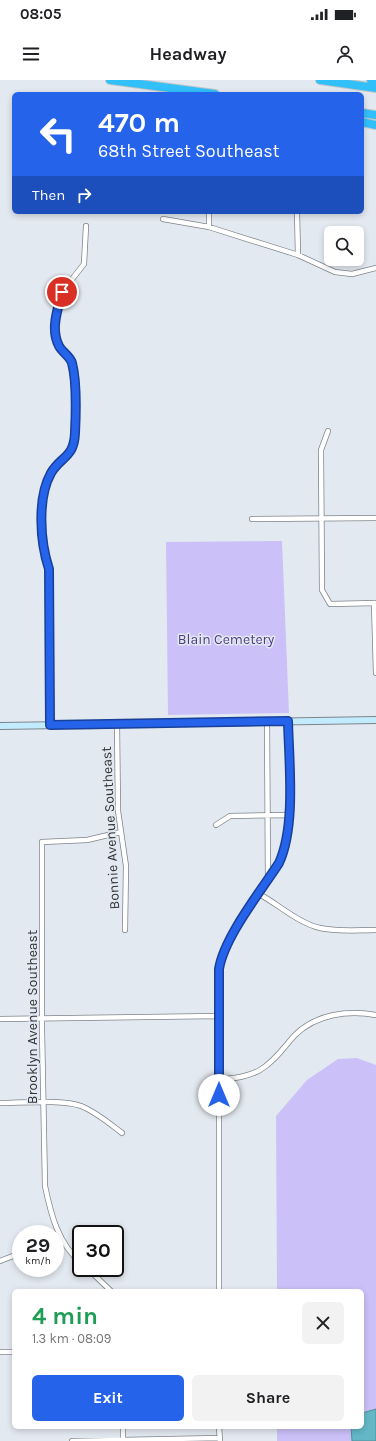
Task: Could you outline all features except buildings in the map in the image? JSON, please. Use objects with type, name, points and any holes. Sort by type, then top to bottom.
[{"type":"highway","points":[[104,80],[179,92]]},
{"type":"highway","points":[[110,80],[200,92]]},
{"type":"highway","points":[[320,80],[376,88]]},
{"type":"highway","points":[[364,113],[376,115]]},
{"type":"highway","points":[[364,122],[376,125]]},
{"type":"main road","points":[[0,726],[376,720]]},
{"type":"street","points":[[209,214],[209,226]]},
{"type":"street","points":[[298,214],[298,255]]},
{"type":"street","points":[[163,219],[209,226],[298,255],[334,272],[352,274],[376,268]]},
{"type":"street","points":[[50,725],[49,569],[43,552],[43,491],[52,472],[73,450],[75,433],[74,380],[72,361],[59,345],[54,322],[62,292],[84,264],[86,226]]},
{"type":"street","points":[[328,431],[321,450],[322,590],[330,604],[375,603],[376,673]]},
{"type":"street","points":[[252,519],[376,518]]},
{"type":"street","points":[[267,721],[268,881]]},
{"type":"street","points":[[219,1289],[219,969],[221,956],[229,940],[260,894],[279,863],[285,850],[289,831],[288,721]]},
{"type":"street","name":"Bonnie Avenue Southeast","points":[[117,724],[117,790],[126,866],[125,930]]},
{"type":"street","points":[[216,825],[230,816],[289,815]]},
{"type":"street","name":"Brooklyn Avenue Southeast","points":[[54,1225],[45,1186],[43,1103],[42,842],[87,840],[121,832]]},
{"type":"street","points":[[260,894],[302,920],[319,928],[339,931],[376,930]]},
{"type":"street","points":[[219,1080],[240,1077],[260,1070],[278,1055],[297,1034],[307,1026],[324,1018],[342,1013],[360,1012],[376,1015]]},
{"type":"street","points":[[0,1019],[219,1016]]},
{"type":"street","points":[[0,1103],[66,1103],[81,1106],[97,1115],[122,1133]]},
{"type":"street","name":"Brooklyn Avenue Southeast","points":[[64,1244],[72,1253]]},
{"type":"street","points":[[0,1261],[12,1256]]},
{"type":"street","points":[[96,1277],[109,1289]]},
{"type":"street","points":[[0,1352],[12,1352]]},
{"type":"street","points":[[123,1429],[123,1441]]},
{"type":"street","points":[[72,1441],[219,1440],[219,1429]]},
{"type":"green space","name":"Blain Cemetery","points":[[282,541],[289,713],[168,715],[166,542]]},
{"type":"green space","points":[[357,1058],[376,1065],[376,1441],[277,1441],[277,1429],[364,1429],[364,1289],[277,1289],[276,1116],[307,1080],[338,1059]]},
{"type":"water","points":[[376,1409],[376,1441],[352,1441],[351,1429],[364,1429],[364,1412]]},
{"type":"route","points":[[62,292],[54,322],[59,345],[72,361],[74,380],[75,433],[73,450],[52,472],[43,491],[43,552],[49,569],[50,725],[288,721],[289,831],[285,850],[279,863],[229,940],[221,956],[218,994],[219,1095]]}]
